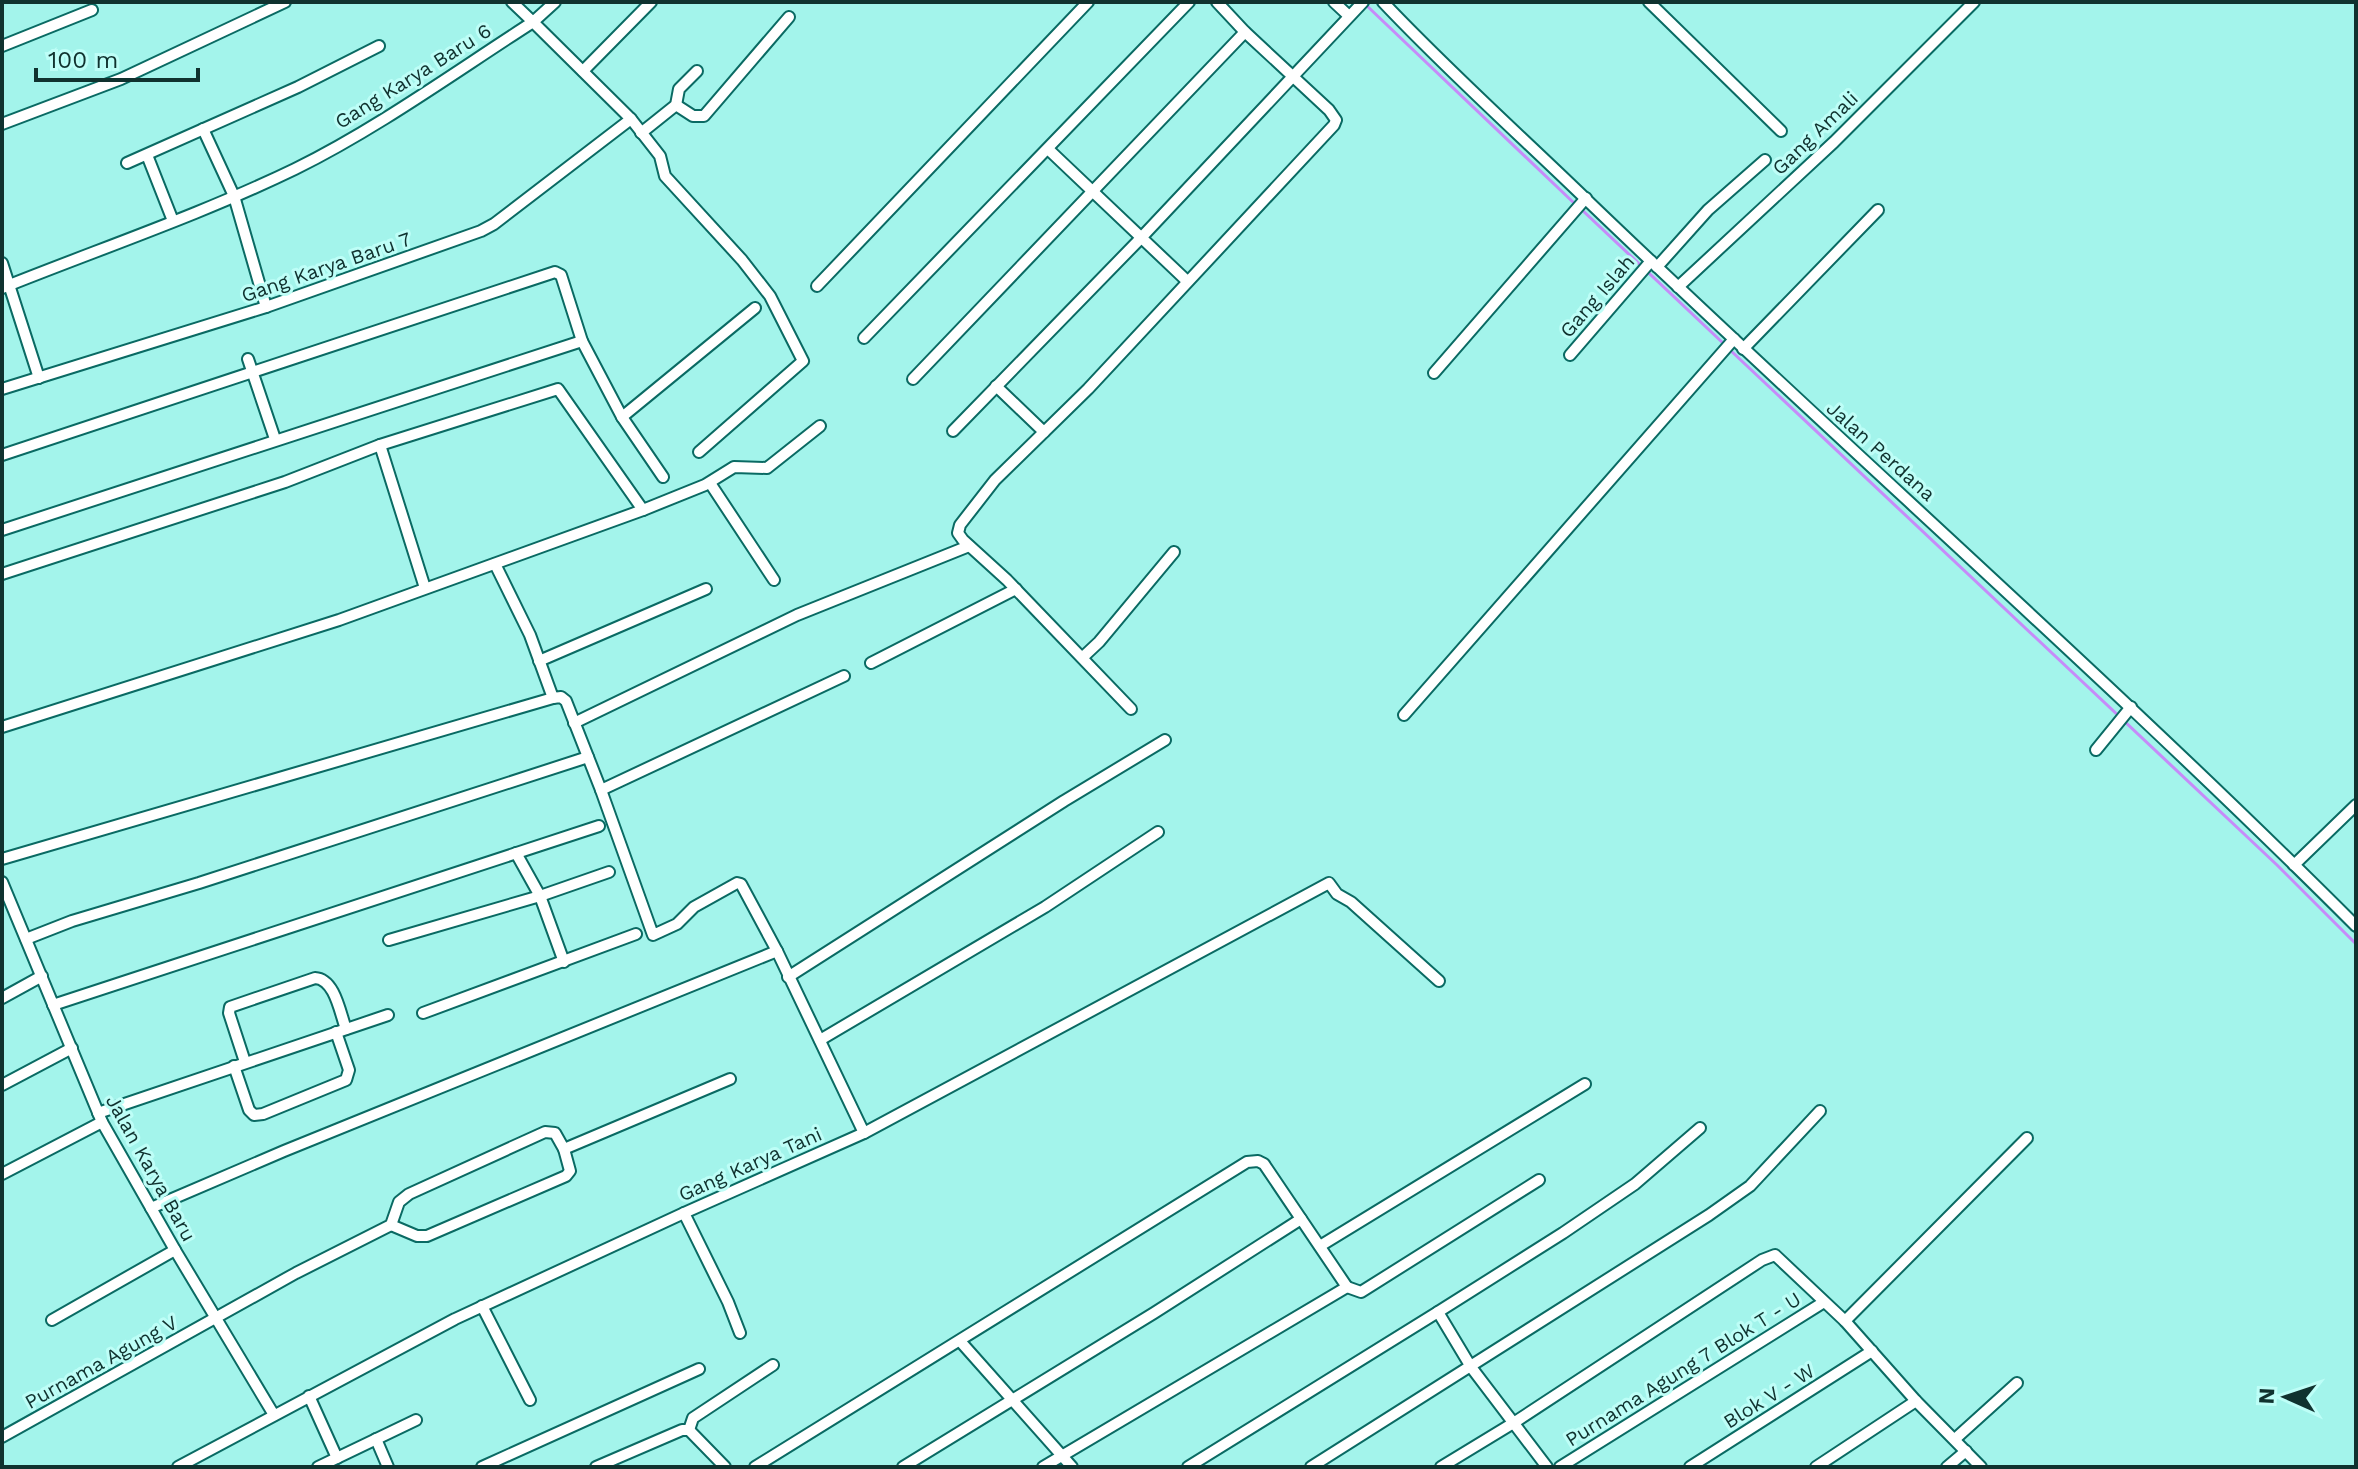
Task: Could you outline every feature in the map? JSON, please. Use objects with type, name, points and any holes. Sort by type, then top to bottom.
[{"type":"street","points":[[2,124],[121,79],[285,2]]},
{"type":"street","points":[[512,2],[631,119],[660,156],[665,176],[742,260],[770,296],[803,361],[699,452]]},
{"type":"street","name":"Gang Karya Baru 6","points":[[6,287],[234,196],[295,168],[533,22],[555,2]]},
{"type":"street","points":[[583,71],[651,2]]},
{"type":"street","points":[[817,286],[1088,2]]},
{"type":"street","points":[[864,338],[1189,2]]},
{"type":"street","points":[[1131,709],[958,533],[960,525],[995,480],[1088,389],[1334,125],[1336,120],[1329,110],[1217,2]]},
{"type":"street","points":[[953,431],[1140,239],[1356,9],[1334,2]]},
{"type":"street","points":[[1649,2],[1781,131]]},
{"type":"street","name":"Gang Amali","points":[[1678,287],[1834,142],[1974,2]]},
{"type":"street","name":"Jalan Perdana","points":[[1389,4],[1584,200],[2124,715],[2294,865],[2356,926]]},
{"type":"street","points":[[2,46],[92,10]]},
{"type":"street","points":[[676,105],[693,116],[704,116],[789,17]]},
{"type":"street","points":[[913,379],[1245,32]]},
{"type":"street","points":[[127,163],[298,87],[379,46]]},
{"type":"street","points":[[641,133],[676,105],[679,89],[697,71]]},
{"type":"street","name":"Gang Karya Baru 7","points":[[2,389],[266,307],[481,231],[631,119]]},
{"type":"street","points":[[203,129],[234,196],[266,307]]},
{"type":"street","points":[[1048,149],[1187,281]]},
{"type":"street","points":[[147,155],[173,221]]},
{"type":"street","name":"Gang Islah","points":[[1570,355],[1708,210],[1765,160]]},
{"type":"street","points":[[1434,373],[1584,200]]},
{"type":"street","points":[[1743,349],[1878,210]]},
{"type":"street","points":[[2,263],[6,287],[39,378]]},
{"type":"street","points":[[2,455],[555,272],[561,275],[582,341],[622,417],[663,477]]},
{"type":"street","points":[[622,417],[755,308]]},
{"type":"street","points":[[1404,715],[1732,340]]},
{"type":"street","points":[[2,530],[582,341]]},
{"type":"street","points":[[248,359],[275,439]]},
{"type":"street","points":[[996,386],[1044,432]]},
{"type":"street","points":[[2,574],[285,482],[380,445],[558,389],[643,510]]},
{"type":"street","points":[[2,727],[158,679],[495,564],[710,483],[734,467],[767,468],[820,426]]},
{"type":"street","points":[[380,445],[425,588]]},
{"type":"street","points":[[710,483],[774,580]]},
{"type":"street","points":[[574,723],[797,615],[969,546]]},
{"type":"street","points":[[1083,657],[1174,552]]},
{"type":"street","points":[[495,564],[530,635],[553,698]]},
{"type":"street","points":[[539,661],[706,589]]},
{"type":"street","points":[[871,663],[1016,589]]},
{"type":"street","points":[[601,790],[844,676]]},
{"type":"street","points":[[2,859],[561,697],[566,701],[601,790],[653,935],[677,924],[694,907],[739,883],[753,902],[864,1133]]},
{"type":"street","points":[[2096,750],[2124,715]]},
{"type":"street","points":[[788,977],[1165,740]]},
{"type":"street","points":[[26,939],[72,921],[588,757]]},
{"type":"street","points":[[2294,865],[2356,805]]},
{"type":"street","points":[[53,1005],[599,826]]},
{"type":"street","points":[[820,1040],[1045,907],[1158,832]]},
{"type":"street","points":[[516,853],[540,896],[564,962]]},
{"type":"street","points":[[389,940],[540,896],[609,872]]},
{"type":"street","name":"Jalan Karya Baru","points":[[2,882],[100,1117],[274,1415]]},
{"type":"street","name":"Gang Karya Tani","points":[[178,1467],[482,1306],[864,1133],[1329,883],[1337,894],[1351,902],[1439,981]]},
{"type":"street","points":[[423,1013],[636,934]]},
{"type":"street","points":[[151,1208],[777,951]]},
{"type":"street","points":[[2,998],[42,976]]},
{"type":"street","points":[[234,1066],[249,1110],[254,1115],[346,1080],[349,1070],[329,983],[315,978],[230,1007],[229,1013],[245,1062]]},
{"type":"street","points":[[2,1174],[100,1117],[245,1062],[388,1015]]},
{"type":"street","points":[[2,1085],[72,1048]]},
{"type":"street","points":[[564,1149],[730,1079]]},
{"type":"street","points":[[1320,1246],[1585,1084]]},
{"type":"street","points":[[1311,1467],[1621,1273],[1750,1186],[1820,1111]]},
{"type":"street","points":[[1188,1467],[1563,1233],[1635,1184],[1700,1128]]},
{"type":"street","points":[[545,1132],[555,1133],[564,1149],[570,1171],[566,1176],[427,1236],[417,1236],[391,1225],[399,1202],[404,1197],[545,1132]]},
{"type":"street","points":[[1845,1321],[2027,1138]]},
{"type":"street","points":[[755,1467],[1247,1162],[1264,1164],[1347,1287],[1361,1292],[1539,1180]]},
{"type":"street","points":[[684,1213],[740,1333]]},
{"type":"street","points":[[903,1467],[1301,1219]]},
{"type":"street","name":"Purnama Agung V","points":[[2,1437],[296,1273],[391,1225]]},
{"type":"street","points":[[52,1320],[175,1250]]},
{"type":"street","points":[[1441,1467],[1769,1255],[1778,1256],[1845,1321],[1870,1353],[1981,1467]]},
{"type":"street","points":[[1043,1467],[1347,1287]]},
{"type":"street","name":"Purnama Agung 7 Blok T - U","points":[[1560,1467],[1824,1302]]},
{"type":"street","points":[[482,1306],[530,1400]]},
{"type":"street","points":[[1438,1312],[1471,1367],[1547,1467]]},
{"type":"street","points":[[960,1341],[1072,1467]]},
{"type":"street","name":"Blok V - W","points":[[1690,1467],[1870,1353]]},
{"type":"street","points":[[689,1430],[693,1418],[773,1365]]},
{"type":"street","points":[[482,1467],[699,1369]]},
{"type":"street","points":[[1955,1439],[2017,1383]]},
{"type":"street","points":[[309,1396],[337,1458]]},
{"type":"street","points":[[1816,1467],[1916,1401]]},
{"type":"street","points":[[318,1467],[416,1420]]},
{"type":"street","points":[[596,1467],[682,1430],[689,1430],[725,1467]]},
{"type":"street","points":[[376,1439],[388,1467]]},
{"type":"street","points":[[1947,1467],[1966,1451]]},
{"type":"waterway","points":[[1366,5],[1575,204]]},
{"type":"waterway","points":[[1581,209],[1724,344]]},
{"type":"waterway","points":[[1729,349],[2277,865],[2356,944]]}]
